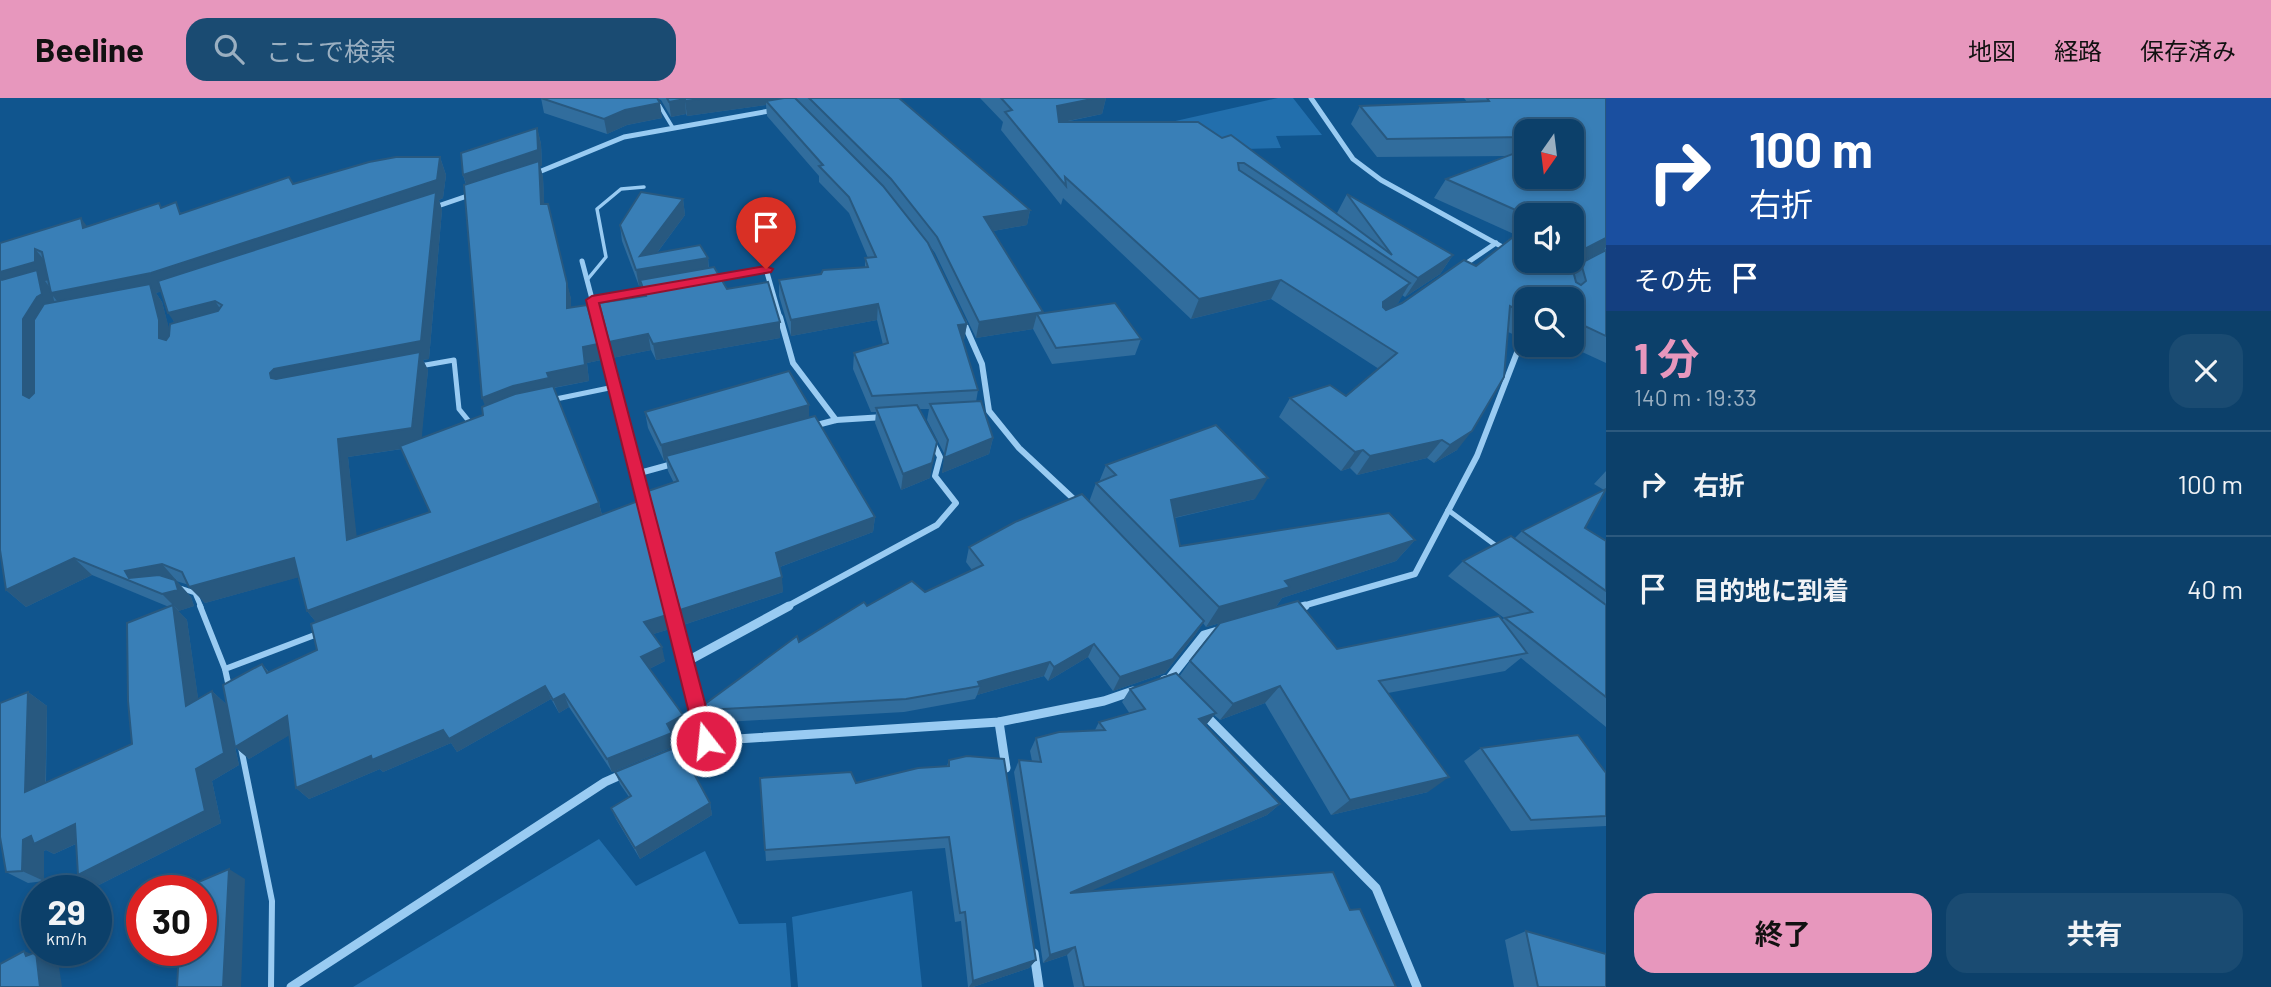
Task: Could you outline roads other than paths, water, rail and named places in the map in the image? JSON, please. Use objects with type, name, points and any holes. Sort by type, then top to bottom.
[{"type":"street","points":[[1311,98],[1353,159],[1381,180],[1514,253]]},
{"type":"street","points":[[522,178],[561,165],[624,137],[780,109]]},
{"type":"street","points":[[431,209],[483,191]]},
{"type":"street","points":[[1451,273],[1496,243]]},
{"type":"street","points":[[583,261],[706,741]]},
{"type":"street","points":[[699,281],[766,269],[793,363],[836,420]]},
{"type":"street","points":[[592,300],[659,288]]},
{"type":"street","points":[[959,311],[982,364],[989,411],[1019,448],[1084,509]]},
{"type":"street","points":[[1283,612],[1415,574],[1477,456],[1515,357]]},
{"type":"street","points":[[978,412],[989,411]]},
{"type":"street","points":[[811,426],[836,420],[891,417]]},
{"type":"street","points":[[684,663],[937,525],[956,503],[935,476],[940,457],[929,436]]},
{"type":"street","points":[[636,474],[684,461]]},
{"type":"street","points":[[1196,626],[1204,635]]},
{"type":"street","points":[[1156,683],[1169,679],[1204,635],[1231,627]]},
{"type":"street","points":[[1169,679],[1177,687]]},
{"type":"street","points":[[668,756],[706,741],[999,722],[1104,701],[1143,688]]},
{"type":"street","points":[[1195,705],[1376,888],[1417,987]]},
{"type":"street","points":[[999,722],[1007,775]]},
{"type":"street","points":[[290,987],[605,782],[630,771]]},
{"type":"street","points":[[1033,947],[1039,987]]},
{"type":"lane","points":[[658,103],[673,128]]},
{"type":"lane","points":[[587,280],[606,257],[597,209],[621,190],[644,187]]},
{"type":"lane","points":[[416,367],[454,360],[459,409],[473,426]]},
{"type":"lane","points":[[547,401],[614,387]]},
{"type":"lane","points":[[463,429],[485,421]]},
{"type":"lane","points":[[636,513],[645,510]]},
{"type":"lane","points":[[1448,510],[1505,552]]},
{"type":"lane","points":[[166,587],[176,586],[194,593],[225,669],[231,697]]},
{"type":"lane","points":[[225,669],[330,630]]},
{"type":"lane","points":[[239,737],[272,901],[271,987]]}]
